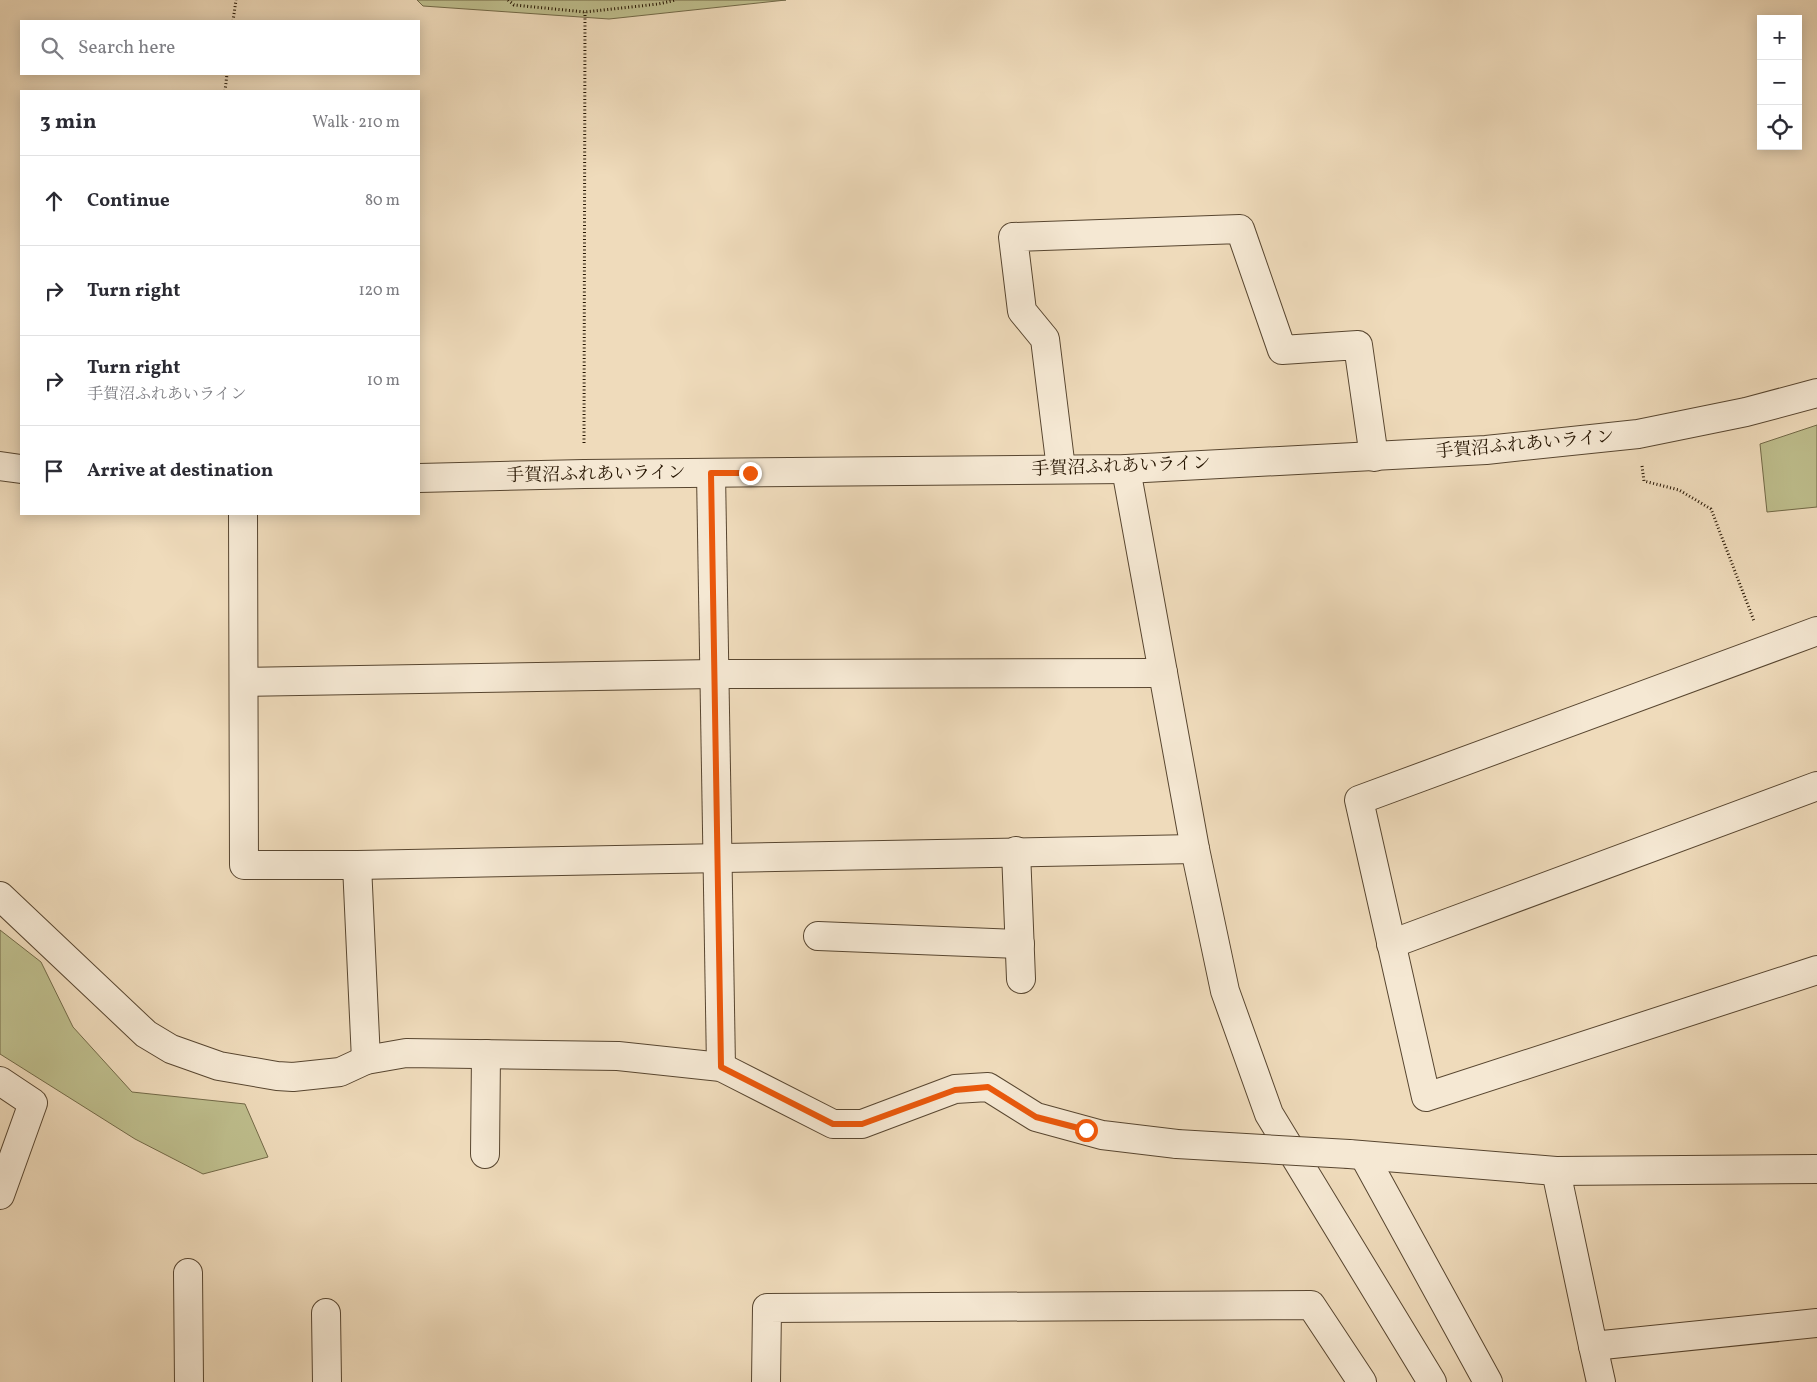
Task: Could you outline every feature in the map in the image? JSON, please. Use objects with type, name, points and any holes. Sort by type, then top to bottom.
[{"type":"street","points":[[1061,470],[1044,339],[1022,311],[1013,237],[1240,229],[1282,350],[1358,345],[1374,456]]},
{"type":"street","name":"手賀沼ふれあいライン","points":[[420,478],[584,474],[1126,469],[1486,450],[1638,434],[1746,412],[1817,393]]},
{"type":"street","points":[[0,466],[20,470]]},
{"type":"street","points":[[1126,469],[1195,849],[1225,991],[1269,1114],[1432,1382]]},
{"type":"street","points":[[711,473],[721,1067]]},
{"type":"street","points":[[244,515],[244,865],[357,865],[1195,849]]},
{"type":"street","points":[[1817,630],[1358,800],[1426,1097],[1817,970]]},
{"type":"street","points":[[244,682],[713,674],[1162,673]]},
{"type":"street","points":[[1391,944],[1817,786]]},
{"type":"street","points":[[1016,851],[1021,979]]},
{"type":"street","points":[[357,865],[366,1060]]},
{"type":"street","points":[[0,896],[146,1034],[171,1049],[219,1066],[277,1076],[293,1077],[340,1072],[366,1060],[406,1053],[618,1056],[721,1067],[833,1124],[862,1124],[955,1090],[988,1087],[1036,1117],[1102,1135],[1177,1144],[1357,1155],[1556,1171],[1817,1169]]},
{"type":"street","points":[[818,936],[1020,944]]},
{"type":"street","points":[[485,1154],[486,1054]]},
{"type":"street","points":[[0,1081],[33,1103],[0,1195]]},
{"type":"street","points":[[1357,1155],[1488,1382]]},
{"type":"street","points":[[1556,1171],[1600,1382]]},
{"type":"street","points":[[188,1273],[189,1382]]},
{"type":"street","points":[[766,1382],[767,1308],[1292,1305],[1311,1305],[1362,1382]]},
{"type":"street","points":[[326,1313],[328,1382]]},
{"type":"street","points":[[1593,1346],[1817,1323]]},
{"type":"path","points":[[233,20],[236,0]]},
{"type":"path","points":[[508,0],[514,6],[585,12],[658,4],[676,0]]},
{"type":"path","points":[[584,474],[585,12]]},
{"type":"path","points":[[225,90],[227,75]]},
{"type":"path","points":[[1641,461],[1644,481],[1679,490],[1711,509],[1766,649]]},
{"type":"green space","points":[[417,0],[786,0],[609,19],[423,6]]},
{"type":"green space","points":[[1817,425],[1817,507],[1767,512],[1760,444]]},
{"type":"green space","points":[[0,930],[41,962],[73,1027],[132,1092],[245,1104],[268,1157],[203,1174],[135,1139],[0,1054]]},
{"type":"route","points":[[750,473],[711,473],[721,1067],[833,1124],[862,1124],[955,1090],[988,1087],[1036,1117],[1086,1130]]}]
